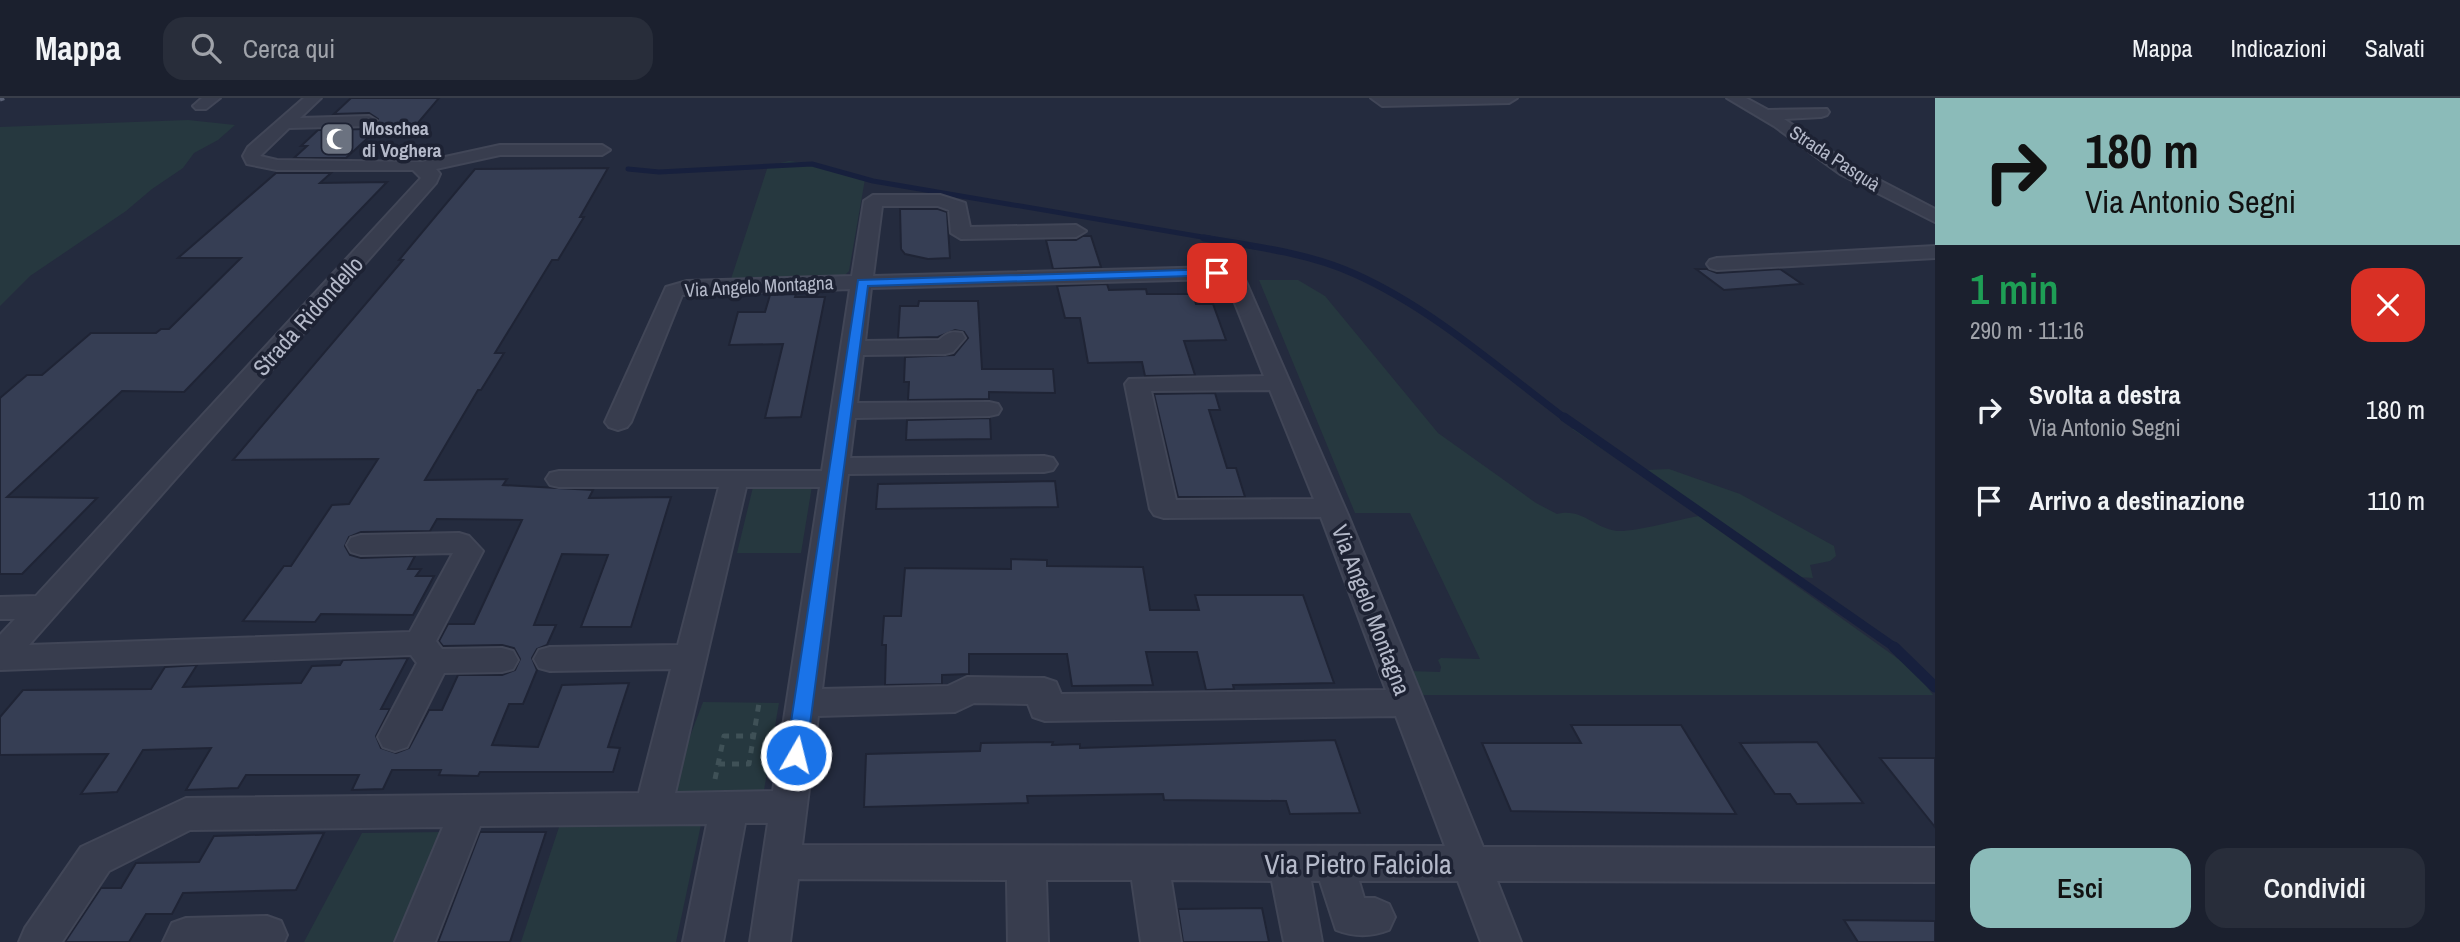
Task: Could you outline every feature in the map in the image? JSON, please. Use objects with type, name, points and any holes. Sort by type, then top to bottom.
[{"type":"street","points":[[313,98],[254,151],[251,156],[253,160],[277,165],[402,164],[422,167],[500,150],[603,150]]},
{"type":"street","points":[[1379,98],[1382,101],[1510,98]]},
{"type":"street","points":[[1738,100],[1786,99]]},
{"type":"street","name":"Strada Pasquà","points":[[1738,100],[1846,170],[1935,216]]},
{"type":"street","points":[[1765,115],[1821,112]]},
{"type":"street","points":[[286,123],[369,121]]},
{"type":"street","name":"Strada Ridondello","points":[[0,657],[426,186],[431,174],[422,167]]},
{"type":"street","points":[[770,942],[873,201],[940,200],[958,207],[961,233],[1076,231]]},
{"type":"street","points":[[1717,264],[1935,252]]},
{"type":"street","name":"Via Angelo Montagna","points":[[618,422],[673,291],[687,287],[1217,273],[1236,279],[1331,508],[1501,942]]},
{"type":"street","points":[[853,348],[945,346],[954,338]]},
{"type":"street","points":[[1279,383],[1137,384],[1164,509],[1331,508]]},
{"type":"street","points":[[844,411],[891,410],[945,402],[989,409]]},
{"type":"street","points":[[889,436],[891,410]]},
{"type":"street","points":[[559,479],[735,479],[836,472],[1037,470]]},
{"type":"street","points":[[653,808],[735,479]]},
{"type":"street","points":[[361,545],[459,543],[469,551],[395,737]]},
{"type":"street","points":[[0,608],[45,607]]},
{"type":"street","points":[[0,657],[427,652],[502,660]]},
{"type":"street","points":[[550,659],[691,657]]},
{"type":"street","points":[[803,702],[955,699],[967,691],[1044,691],[1045,709],[1407,703]]},
{"type":"street","points":[[39,942],[95,859],[186,814],[789,807]]},
{"type":"street","points":[[702,942],[719,808]]},
{"type":"street","points":[[415,942],[468,811]]},
{"type":"street","name":"Via Pietro Falciola","points":[[781,862],[1935,865]]},
{"type":"street","points":[[1027,863],[1028,942]]},
{"type":"street","points":[[1149,864],[1161,942]]},
{"type":"street","points":[[1288,864],[1303,940]]},
{"type":"street","points":[[1335,864],[1350,917],[1375,917]]},
{"type":"street","points":[[183,942],[186,937],[267,935]]},
{"type":"path","points":[[718,764],[750,764],[759,703]]},
{"type":"path","points":[[719,808],[718,764],[724,736],[753,736]]},
{"type":"shaded area","points":[[188,120],[235,125],[218,140],[194,153],[183,168],[126,211],[30,276],[0,306],[0,127]]},
{"type":"shaded area","points":[[789,161],[812,164],[865,179],[849,271],[844,276],[731,279],[768,166]]},
{"type":"shaded area","points":[[1259,280],[1298,280],[1325,296],[1438,433],[1536,503],[1557,514],[1582,516],[1603,527],[1619,531],[1699,516],[1915,671],[1933,695],[1419,695],[1409,671],[1440,672],[1438,660],[1441,658],[1480,659],[1410,513],[1355,513]]},
{"type":"shaded area","points":[[1584,428],[1646,470],[1669,469],[1740,494],[1834,546],[1836,556],[1830,561],[1810,565],[1813,578],[1799,577],[1758,553],[1572,429]]},
{"type":"shaded area","points":[[812,486],[801,553],[737,553],[753,487]]},
{"type":"shaded area","points":[[703,702],[779,703],[764,790],[669,792]]},
{"type":"shaded area","points":[[702,820],[676,942],[521,942],[561,821]]},
{"type":"shaded area","points":[[444,832],[399,942],[304,942],[362,833]]},
{"type":"building","points":[[351,98],[439,98],[417,124],[383,124],[346,158],[294,158],[307,146],[301,146],[318,130],[369,129],[378,123],[378,119],[369,113],[334,114]]},
{"type":"building","points":[[608,168],[580,217],[584,217],[558,260],[552,260],[495,353],[504,353],[481,390],[478,390],[425,480],[507,479],[503,485],[593,490],[589,498],[671,497],[631,627],[581,627],[608,555],[562,554],[534,625],[556,625],[547,645],[537,649],[532,658],[537,670],[523,704],[509,704],[492,745],[538,747],[562,685],[629,683],[608,747],[620,748],[613,772],[480,772],[478,776],[439,775],[441,770],[392,770],[383,789],[352,790],[359,775],[246,775],[238,788],[186,790],[211,748],[143,750],[117,792],[81,794],[108,754],[0,755],[0,717],[23,690],[151,689],[165,667],[197,665],[183,687],[301,683],[312,666],[340,665],[343,660],[408,658],[381,709],[390,709],[376,736],[381,748],[396,753],[409,748],[429,710],[442,710],[458,675],[502,675],[515,670],[520,659],[514,648],[502,645],[443,646],[439,641],[448,624],[474,624],[522,520],[437,519],[430,531],[361,532],[349,537],[345,546],[350,555],[361,558],[415,556],[408,569],[421,569],[416,576],[434,576],[413,615],[321,614],[315,622],[243,621],[284,566],[291,566],[332,505],[349,504],[378,459],[233,460],[403,260],[399,260],[475,169]]},
{"type":"building","points":[[276,173],[331,173],[320,183],[387,182],[184,392],[122,391],[7,497],[97,498],[22,574],[0,574],[0,398],[27,375],[42,375],[91,333],[156,333],[161,329],[169,329],[241,258],[178,258]]},
{"type":"building","points":[[900,209],[938,209],[947,212],[950,258],[928,259],[905,254],[901,249]]},
{"type":"building","points":[[1091,236],[1101,267],[1053,269],[1046,240],[1076,240]]},
{"type":"building","points":[[1696,269],[1717,273],[1780,269],[1802,284],[1724,290]]},
{"type":"building","points":[[1107,284],[1109,290],[1146,289],[1147,294],[1193,294],[1196,304],[1213,304],[1226,340],[1184,341],[1195,375],[1145,376],[1142,362],[1088,363],[1080,318],[1065,318],[1057,286]]},
{"type":"building","points":[[796,294],[795,297],[825,297],[801,417],[765,418],[783,344],[729,345],[738,312],[765,312],[770,295]]},
{"type":"building","points":[[919,301],[978,301],[982,369],[1053,369],[1055,393],[989,392],[989,399],[908,400],[909,382],[904,382],[905,357],[954,355],[968,338],[964,332],[955,330],[938,337],[898,338],[900,306],[918,306]]},
{"type":"building","points":[[1215,393],[1220,410],[1209,410],[1227,468],[1236,468],[1245,497],[1178,497],[1154,394]]},
{"type":"building","points":[[990,418],[991,439],[906,440],[907,420]]},
{"type":"building","points":[[1055,481],[1058,507],[876,509],[878,484]]},
{"type":"building","points":[[1011,559],[1047,560],[1047,566],[1143,567],[1150,610],[1199,610],[1195,595],[1303,595],[1334,683],[1233,685],[1234,689],[1206,690],[1197,652],[1146,652],[1153,685],[1072,686],[1067,654],[969,654],[969,674],[942,675],[942,684],[885,685],[886,645],[882,645],[884,616],[901,616],[905,568],[1011,569]]},
{"type":"building","points":[[1571,725],[1681,725],[1736,814],[1511,811],[1482,743],[1581,743]]},
{"type":"building","points":[[1335,740],[1360,813],[1290,814],[1286,801],[1164,800],[1163,794],[1027,796],[1028,803],[864,807],[866,754],[980,751],[981,743],[1053,742],[1052,745],[1080,744],[1080,748]]},
{"type":"building","points":[[1817,742],[1863,803],[1797,804],[1790,794],[1775,794],[1740,743]]},
{"type":"building","points":[[1880,758],[1935,758],[1935,827]]},
{"type":"building","points":[[480,832],[546,832],[510,942],[438,942]]},
{"type":"building","points":[[324,833],[296,890],[183,893],[172,914],[146,914],[129,942],[65,942],[101,888],[121,888],[136,863],[199,862],[214,836]]},
{"type":"building","points":[[1262,908],[1269,942],[1183,942],[1178,909]]},
{"type":"building","points":[[1844,920],[1935,921],[1935,942],[1858,942]]},
{"type":"waterway","points":[[628,169],[659,172],[812,164],[873,181],[1214,239]]},
{"type":"waterway","points":[[1204,238],[1281,251],[1319,261],[1384,288],[1464,340],[1566,419]]},
{"type":"waterway","points":[[1564,417],[1897,649]]},
{"type":"waterway","points":[[1894,647],[1935,687]]},
{"type":"railway","points":[[0,100],[5,98]]},
{"type":"place","name":"Moschea di Voghera","points":[[337,139]]},
{"type":"route","points":[[796,755],[862,282],[1217,273]]}]
